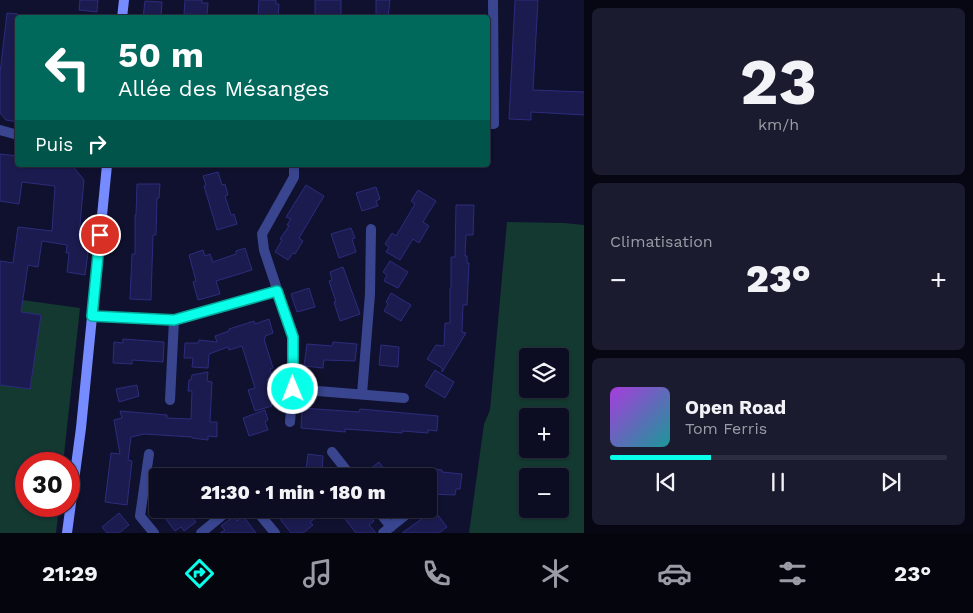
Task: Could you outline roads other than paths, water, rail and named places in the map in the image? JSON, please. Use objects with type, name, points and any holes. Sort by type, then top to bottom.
[{"type":"street","points":[[122,15],[124,0]]},
{"type":"street","points":[[491,124],[490,69],[493,0]]},
{"type":"street","points":[[0,130],[15,134]]},
{"type":"street","points":[[67,533],[81,428],[107,167]]},
{"type":"street","points":[[290,422],[293,389],[293,337],[264,250],[262,234],[294,177],[294,167]]},
{"type":"street","points":[[362,394],[370,294],[371,229]]},
{"type":"street","points":[[92,316],[174,320],[277,291]]},
{"type":"street","points":[[170,400],[174,320]]},
{"type":"street","points":[[293,389],[404,398]]},
{"type":"street","points":[[332,452],[345,468]]},
{"type":"street","points":[[149,454],[140,516],[154,533]]},
{"type":"street","points":[[201,533],[219,518]]},
{"type":"street","points":[[262,518],[275,533]]},
{"type":"street","points":[[381,518],[387,530],[402,518]]}]
